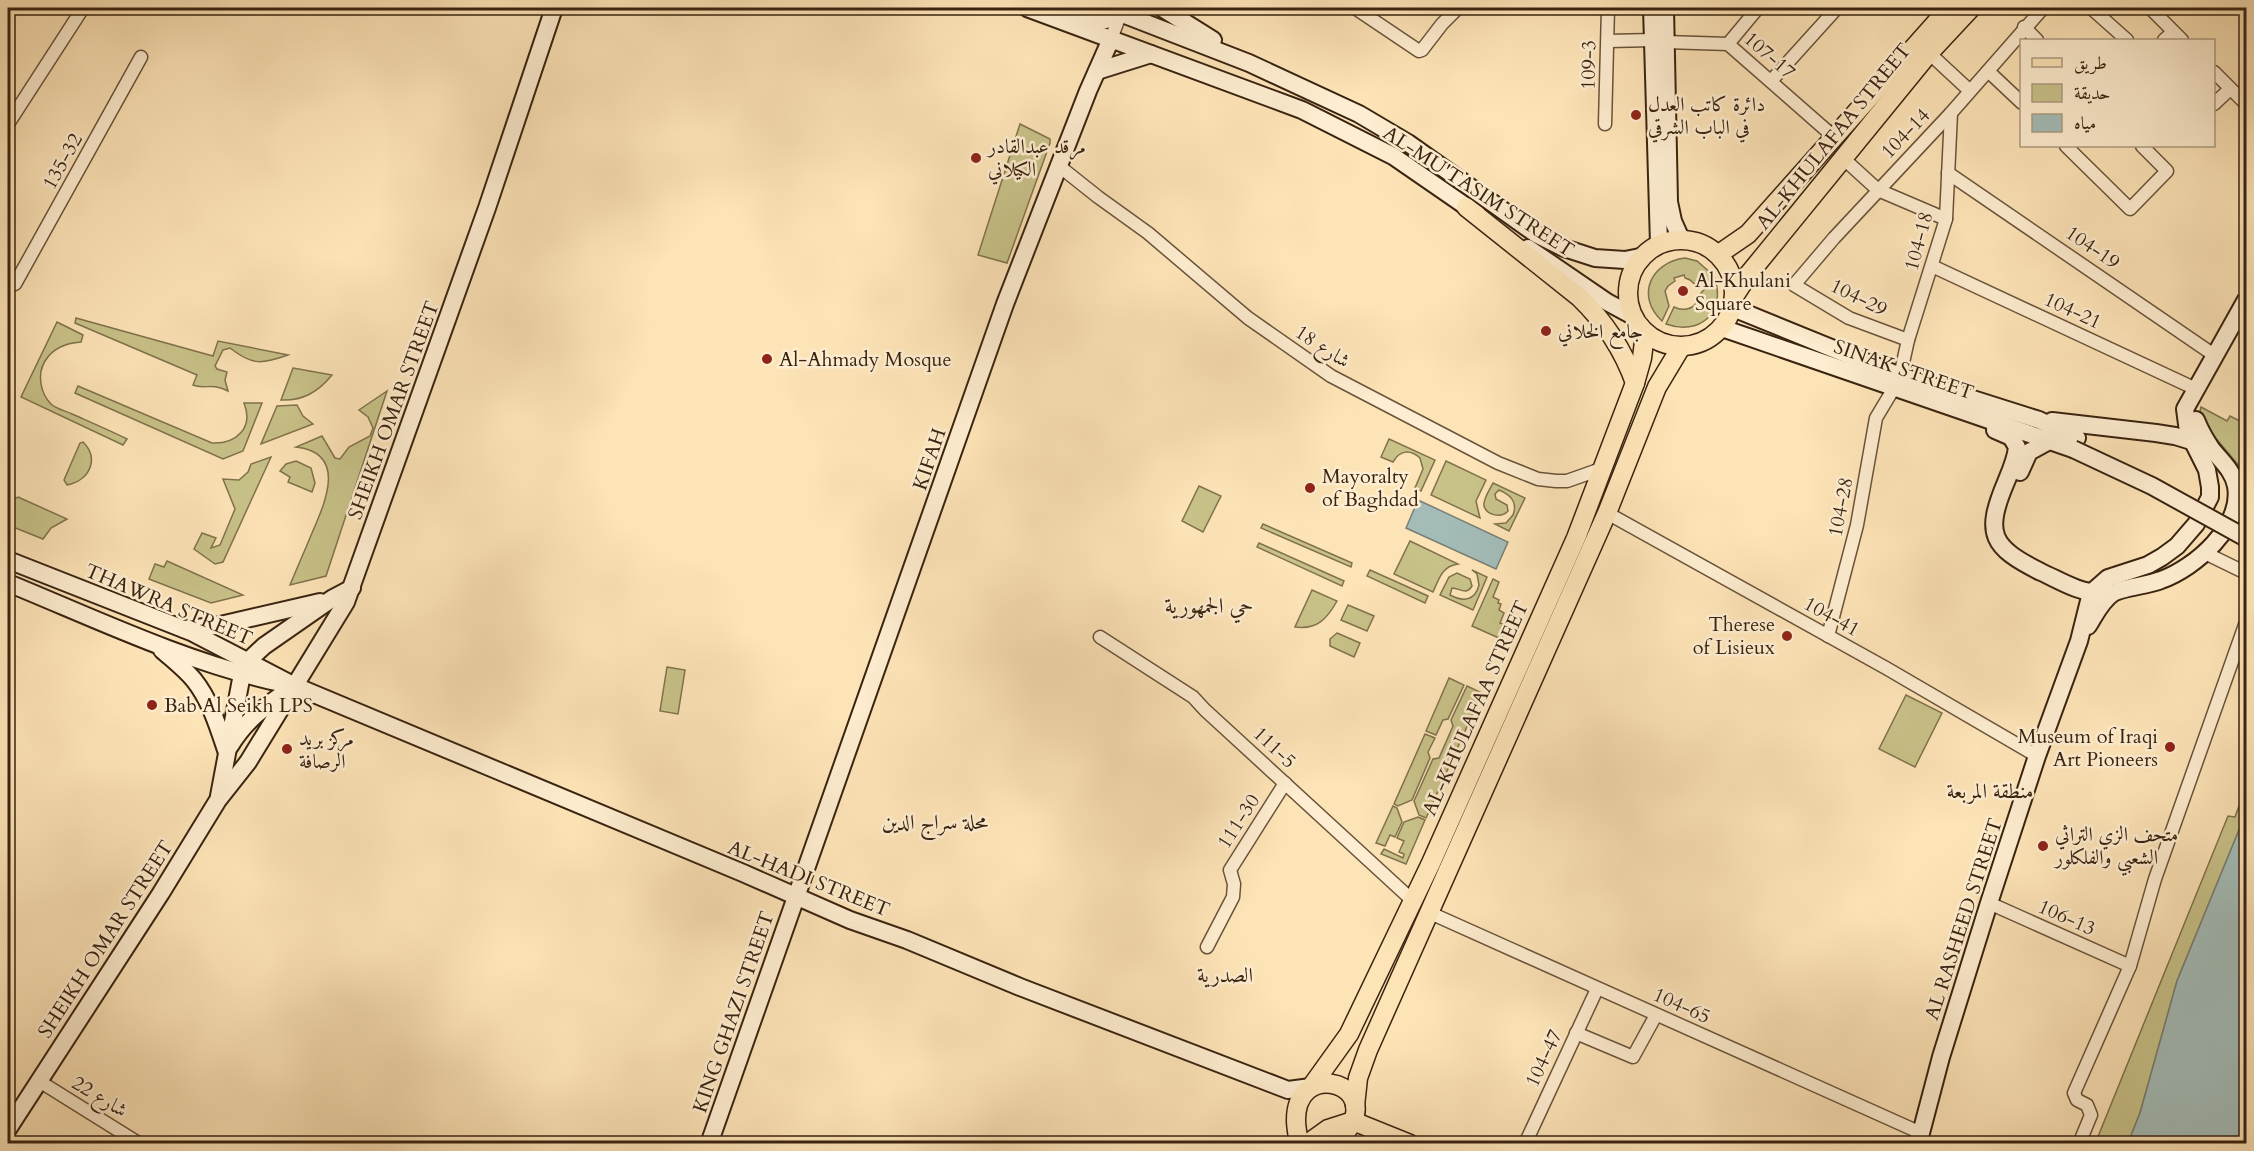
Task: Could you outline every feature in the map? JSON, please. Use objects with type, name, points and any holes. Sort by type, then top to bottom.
[{"type":"main road","name":"SHEIKH OMAR STREET","points":[[8,1129],[161,893],[218,800],[248,762],[346,602],[483,219],[554,8]]},
{"type":"main road","name":"AL-MU'TASIM STREET","points":[[1027,8],[1302,110],[1393,156],[1607,302],[1633,316]]},
{"type":"main road","points":[[1059,8],[1100,22],[1114,18],[1117,9]]},
{"type":"main road","points":[[1162,8],[1249,63]]},
{"type":"main road","points":[[1652,8],[1659,41],[1669,202],[1673,221],[1681,239]]},
{"type":"main road","points":[[1659,244],[1659,41],[1665,8]]},
{"type":"main road","name":"AL-KHULAFAA STREET","points":[[1719,254],[1748,234],[1949,8]]},
{"type":"main road","name":"AL-KHULAFAA STREET","points":[[1734,302],[1748,275],[1929,53],[1971,8]]},
{"type":"main road","name":"AL-MU'TASIM STREET","points":[[1117,9],[1249,63],[1359,114],[1408,143],[1536,234],[1564,248],[1595,258],[1625,260],[1640,257]]},
{"type":"main road","name":"KIFAH","points":[[796,895],[1005,304],[1111,39]]},
{"type":"main road","points":[[1097,71],[1151,54]]},
{"type":"main road","points":[[1466,207],[1579,297],[1595,313],[1617,343],[1635,382]]},
{"type":"main road","points":[[1681,239],[1701,243],[1719,254],[1734,280],[1734,302],[1722,328],[1711,339],[1696,345],[1681,347],[1662,344],[1645,333],[1633,316],[1627,296],[1630,275],[1640,257],[1659,244],[1681,239]]},
{"type":"main road","points":[[2156,433],[2185,410],[2247,300]]},
{"type":"main road","name":"SINAK STREET","points":[[1734,302],[1944,404],[2051,440],[2075,443]]},
{"type":"main road","name":"SINAK STREET","points":[[1722,328],[1897,382],[2039,420],[2075,443]]},
{"type":"main road","name":"AL-KHULAFAA STREET","points":[[1299,1143],[1297,1112],[1301,1099],[1330,1064],[1349,1034],[1576,538],[1635,382],[1642,358],[1645,333]]},
{"type":"main road","name":"AL-KHULAFAA STREET","points":[[1354,1113],[1357,1085],[1365,1057],[1607,513],[1657,387],[1681,347]]},
{"type":"main road","points":[[1944,404],[1954,414],[2004,433],[2015,441],[2017,454],[1994,515],[1997,538],[2006,552],[2069,585],[2091,593],[2116,584],[2177,546],[2196,524],[2210,497],[2202,444],[2194,416],[2196,389]]},
{"type":"main road","points":[[2051,440],[2034,449],[2026,457],[2002,524],[2004,535],[2022,554],[2076,578],[2116,584],[2153,583],[2195,563],[2222,533],[2235,503],[2236,487],[2228,468],[2202,444],[2186,424],[2185,410]]},
{"type":"main road","points":[[2039,420],[2156,433],[2202,444]]},
{"type":"main road","points":[[2075,443],[2157,476],[2247,526]]},
{"type":"main road","points":[[2075,443],[2247,538]]},
{"type":"main road","name":"THAWRA STREET","points":[[8,560],[183,629],[245,668]]},
{"type":"main road","name":"THAWRA STREET","points":[[8,583],[155,643],[245,668],[295,686]]},
{"type":"main road","name":"AL RASHEED STREET","points":[[2079,641],[2116,584]]},
{"type":"main road","points":[[2069,585],[2083,606],[2085,620]]},
{"type":"main road","points":[[245,668],[264,646],[333,598],[352,588]]},
{"type":"main road","name":"AL RASHEED STREET","points":[[1918,1138],[1989,903],[2037,756],[2079,641],[2091,593]]},
{"type":"main road","points":[[183,629],[226,623],[333,598]]},
{"type":"main road","points":[[155,643],[193,679],[203,693],[219,729],[226,752]]},
{"type":"main road","name":"SHEIKH OMAR STREET","points":[[218,800],[245,668]]},
{"type":"main road","points":[[226,752],[237,734],[259,711],[295,686]]},
{"type":"main road","name":"AL-HADI STREET","points":[[295,686],[796,895],[850,920],[907,940],[1020,987],[1278,1087],[1292,1091],[1311,1087]]},
{"type":"main road","name":"KING GHAZI STREET","points":[[709,1143],[796,895]]},
{"type":"main road","points":[[1311,1087],[1324,1082],[1340,1085],[1349,1094],[1354,1113],[1410,1143]]},
{"type":"main road","points":[[1307,1143],[1354,1113]]},
{"type":"main road","points":[[1335,1143],[1354,1113]]},
{"type":"street","points":[[8,124],[83,8]]},
{"type":"street","points":[[1355,8],[1416,50],[1422,50],[1458,8]]},
{"type":"street","name":"109-3","points":[[1605,124],[1608,8]]},
{"type":"street","points":[[1728,44],[1758,8]]},
{"type":"street","points":[[1771,81],[1837,8]]},
{"type":"street","name":"104-14","points":[[1794,285],[1878,190],[1952,113],[2024,27],[2043,8]]},
{"type":"street","points":[[2091,8],[2126,39]]},
{"type":"street","points":[[2150,8],[2173,38]]},
{"type":"street","points":[[1111,39],[1117,9]]},
{"type":"street","points":[[2024,27],[2036,39]]},
{"type":"street","name":"107-17","points":[[1608,41],[1728,44],[1834,137]]},
{"type":"street","points":[[1929,53],[1970,91]]},
{"type":"street","name":"135-32","points":[[11,282],[141,57]]},
{"type":"street","points":[[1988,70],[2020,101]]},
{"type":"street","points":[[2215,73],[2247,104]]},
{"type":"street","points":[[2215,103],[2230,88]]},
{"type":"street","name":"104-18","points":[[1897,382],[1946,219],[1952,113]]},
{"type":"street","points":[[2067,147],[2130,209],[2167,171],[2143,147]]},
{"type":"street","points":[[1844,159],[1878,190],[1946,219]]},
{"type":"street","name":"شارع 18","points":[[1059,166],[1098,198],[1148,233],[1248,318],[1331,376],[1498,463],[1538,479],[1567,481],[1601,468]]},
{"type":"street","name":"104-19","points":[[1948,173],[2214,355]]},
{"type":"street","name":"104-21","points":[[1932,266],[2196,389]]},
{"type":"street","name":"104-29","points":[[1794,285],[1849,318],[1908,340]]},
{"type":"street","name":"104-28","points":[[1828,636],[1857,525],[1876,418],[1897,382]]},
{"type":"street","name":"104-41","points":[[1607,513],[2037,756]]},
{"type":"street","points":[[2205,553],[2247,573]]},
{"type":"street","points":[[2079,1143],[2091,1115],[2087,1105],[2077,1100],[2074,1093],[2130,966],[2155,879],[2247,622]]},
{"type":"street","name":"111-5","points":[[1100,637],[1193,697],[1412,900]]},
{"type":"street","name":"111-30","points":[[1207,947],[1233,897],[1234,884],[1230,870],[1285,783]]},
{"type":"street","name":"106-13","points":[[1989,903],[2130,966]]},
{"type":"street","name":"104-65","points":[[1428,912],[1656,1015],[1918,1138]]},
{"type":"street","name":"104-47","points":[[1525,1143],[1597,989]]},
{"type":"street","points":[[1576,1033],[1634,1057],[1656,1015]]},
{"type":"street","name":"شارع 22","points":[[39,1082],[140,1143]]},
{"type":"green space","points":[[1020,124],[1050,139],[1050,143],[1007,263],[978,255]]},
{"type":"green space","points":[[1685,258],[1697,261],[1713,275],[1699,288],[1684,275],[1674,278],[1675,281],[1665,291],[1669,306],[1662,321],[1649,301],[1648,291],[1651,282],[1663,266]]},
{"type":"green space","points":[[1715,279],[1717,302],[1707,319],[1689,327],[1666,324],[1674,307],[1683,309],[1692,307],[1701,293]]},
{"type":"green space","points":[[76,318],[213,356],[218,341],[288,355],[258,362],[245,358],[230,348],[223,350],[215,366],[227,372],[225,380],[228,391],[217,387],[197,386],[193,385],[197,375],[75,323]]},
{"type":"green space","points":[[57,322],[83,335],[81,342],[60,347],[45,361],[40,377],[47,400],[56,407],[127,439],[123,445],[21,397]]},
{"type":"green space","points":[[293,368],[332,375],[310,394],[296,399],[281,400]]},
{"type":"green space","points":[[78,386],[212,443],[229,441],[241,433],[247,420],[244,403],[262,403],[243,451],[223,459],[75,393]]},
{"type":"green space","points":[[387,391],[326,576],[290,585],[322,508],[328,481],[327,469],[322,459],[312,451],[296,447],[322,436],[335,458],[340,459],[349,447],[370,436],[373,428],[368,417],[359,410]]},
{"type":"green space","points":[[297,405],[303,416],[313,424],[261,444],[277,406]]},
{"type":"green space","points":[[2201,407],[2227,421],[2230,416],[2246,424],[2244,438],[2246,440],[2246,474],[2208,429],[2200,412]]},
{"type":"green space","points":[[1389,439],[1435,460],[1421,491],[1415,488],[1423,469],[1420,458],[1409,452],[1402,453],[1393,462],[1381,457]]},
{"type":"green space","points":[[83,442],[91,455],[90,468],[81,479],[67,485],[64,480],[80,443]]},
{"type":"green space","points":[[271,457],[223,562],[215,564],[194,549],[202,533],[216,538],[211,548],[220,545],[235,509],[223,479],[239,480],[248,472],[251,464]]},
{"type":"green space","points":[[296,461],[311,468],[315,483],[312,492],[288,482],[290,477],[280,471],[286,464]]},
{"type":"green space","points":[[1446,461],[1486,480],[1476,501],[1480,518],[1431,495]]},
{"type":"green space","points":[[1493,483],[1525,498],[1509,531],[1495,524],[1506,523],[1513,515],[1515,506],[1507,494],[1499,490],[1495,494],[1496,499],[1507,505],[1508,511],[1502,515],[1491,514],[1484,506]]},
{"type":"green space","points":[[1199,486],[1221,496],[1203,532],[1182,521]]},
{"type":"green space","points":[[18,497],[67,519],[51,528],[43,539],[8,525],[8,502]]},
{"type":"green space","points":[[1263,524],[1352,563],[1351,567],[1261,528]]},
{"type":"green space","points":[[1410,541],[1458,564],[1445,570],[1433,592],[1394,574]]},
{"type":"green space","points":[[1259,543],[1344,581],[1342,586],[1257,547]]},
{"type":"green space","points":[[167,561],[243,595],[211,603],[149,579],[155,564],[164,567]]},
{"type":"green space","points":[[1370,570],[1428,596],[1425,603],[1367,576]]},
{"type":"green space","points":[[1472,570],[1487,577],[1473,610],[1440,595],[1449,577],[1457,573],[1470,579],[1472,586],[1467,591],[1452,588],[1450,595],[1459,599],[1468,599],[1475,594],[1479,585],[1477,574]]},
{"type":"green space","points":[[1493,579],[1499,582],[1493,597],[1499,600],[1498,603],[1501,604],[1499,610],[1504,613],[1500,623],[1503,624],[1501,629],[1504,631],[1501,639],[1472,626]]},
{"type":"green space","points":[[1312,590],[1337,601],[1320,622],[1309,627],[1295,627]]},
{"type":"green space","points":[[1348,605],[1374,616],[1367,631],[1341,620]]},
{"type":"green space","points":[[1337,633],[1360,643],[1354,657],[1330,646],[1330,639]]},
{"type":"green space","points":[[667,667],[685,670],[678,714],[660,711]]},
{"type":"green space","points":[[1449,678],[1464,685],[1448,719],[1443,720],[1436,735],[1426,731]]},
{"type":"green space","points":[[1467,686],[1482,693],[1426,818],[1419,815],[1414,801],[1433,759],[1439,758],[1453,726],[1451,720]]},
{"type":"green space","points":[[1906,695],[1942,713],[1915,767],[1879,749]]},
{"type":"green space","points":[[1425,734],[1435,738],[1428,752],[1430,758],[1412,800],[1398,806],[1394,804]]},
{"type":"green space","points":[[2246,786],[2246,813],[2177,981],[2140,1113],[2128,1143],[2095,1144],[2228,816],[2235,817]]},
{"type":"green space","points":[[1393,806],[1397,808],[1402,822],[1395,837],[1390,835],[1385,846],[1376,843]]},
{"type":"green space","points":[[1418,817],[1425,820],[1406,864],[1381,854],[1384,849],[1403,858],[1404,854],[1399,852],[1404,841],[1397,838],[1404,822]]},
{"type":"water","points":[[1418,500],[1508,542],[1496,569],[1406,528]]},
{"type":"water","points":[[2246,813],[2246,1143],[2128,1143],[2140,1113],[2177,981]]},
{"type":"place","name":"دائرة كاتب العدل في الباب الشرقي","points":[[1636,115]]},
{"type":"place","name":"مرقد عبدالقادر الكيلاني","points":[[976,158]]},
{"type":"place","name":"Al-Khulani Square","points":[[1683,291]]},
{"type":"place","name":"جامع الخلاني","points":[[1546,331]]},
{"type":"place","name":"Al-Ahmady Mosque","points":[[767,359]]},
{"type":"place","name":"Mayoralty of Baghdad","points":[[1310,488]]},
{"type":"place","name":"Therese of Lisieux","points":[[1787,636]]},
{"type":"place","name":"Bab Al Seikh LPS","points":[[152,705]]},
{"type":"place","name":"Museum of Iraqi Art Pioneers","points":[[2170,747]]},
{"type":"place","name":"مركز بريد الرصافة","points":[[287,749]]},
{"type":"place","name":"متحف الزي التراثي الشعبي والفلكلور","points":[[2043,846]]},
{"type":"district","name":"حي الجمهورية","points":[[1209,605]]},
{"type":"district","name":"منطقة المربعة","points":[[1990,791]]},
{"type":"district","name":"محلة سراج الدين","points":[[935,822]]},
{"type":"district","name":"الصدرية","points":[[1225,975]]}]
